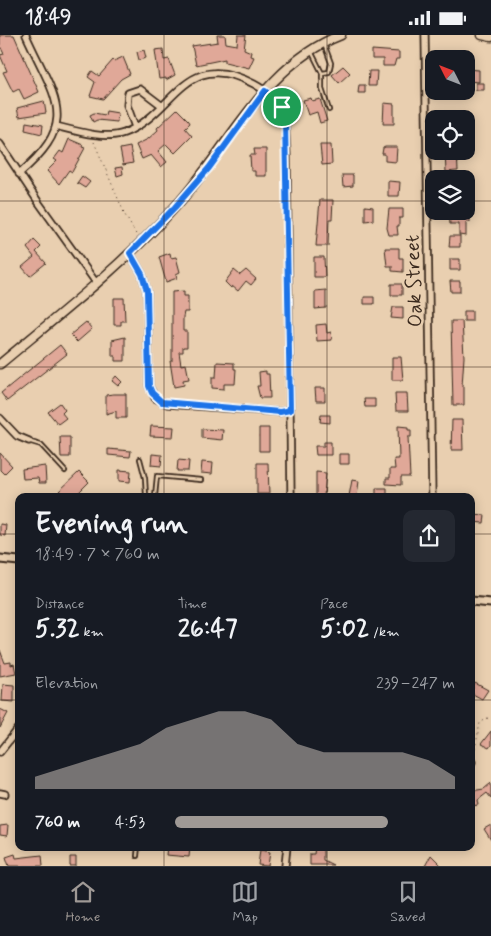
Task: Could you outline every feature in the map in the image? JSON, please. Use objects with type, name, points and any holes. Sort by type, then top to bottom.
[{"type":"main road","points":[[0,364],[97,284],[141,243],[209,168],[265,91],[285,69],[310,50],[341,35]]},
{"type":"main road","points":[[482,35],[491,37]]},
{"type":"street","points":[[19,174],[38,159],[50,144],[56,126],[58,110],[26,35]]},
{"type":"street","name":"Oak Street","points":[[425,35],[432,493]]},
{"type":"street","points":[[56,126],[103,135],[122,134],[135,127],[187,82],[213,73],[230,74],[242,78],[265,91],[282,107],[285,119],[291,493]]},
{"type":"street","points":[[135,127],[126,105],[128,93],[140,89],[161,105]]},
{"type":"street","points":[[0,144],[97,284]]},
{"type":"street","points":[[130,253],[145,282],[149,386],[155,398],[167,403],[280,412],[290,410]]},
{"type":"street","points":[[0,418],[17,436],[29,441]]},
{"type":"street","points":[[0,559],[15,561]]},
{"type":"street","points":[[475,601],[491,603]]},
{"type":"street","points":[[0,752],[15,733]]},
{"type":"street","points":[[285,866],[286,851]]},
{"type":"lane","points":[[322,73],[329,72],[331,68],[323,43]]},
{"type":"lane","points":[[310,50],[322,73],[322,89],[329,110]]},
{"type":"lane","points":[[29,441],[41,445],[66,471]]},
{"type":"lane","points":[[140,459],[145,478],[146,493]]},
{"type":"lane","points":[[155,493],[157,476],[201,480]]},
{"type":"lane","points":[[137,856],[138,851]]},
{"type":"path","points":[[92,133],[125,215],[141,243]]},
{"type":"path","points":[[475,747],[480,723],[491,716]]},
{"type":"building","points":[[0,35],[14,35],[39,92],[24,99],[19,89],[13,92],[3,72],[7,71],[0,55],[4,54],[0,46]]},
{"type":"building","points":[[217,35],[225,35],[226,43],[237,45],[238,35],[246,35],[244,49],[251,52],[250,56],[254,57],[249,68],[225,62],[225,59],[196,65],[192,46],[218,42]]},
{"type":"building","points":[[163,49],[164,60],[169,59],[175,75],[166,80],[166,78],[159,79],[155,50]]},
{"type":"building","points":[[144,50],[146,58],[139,60],[137,52]]},
{"type":"building","points":[[372,50],[399,52],[399,59],[396,59],[394,66],[383,66],[383,59],[372,59]]},
{"type":"building","points":[[123,57],[130,74],[121,79],[103,99],[90,96],[95,82],[88,77],[92,71],[99,76],[113,60]]},
{"type":"building","points":[[343,66],[350,73],[339,83],[332,75]]},
{"type":"building","points":[[475,70],[479,70],[479,82],[475,82]]},
{"type":"building","points":[[369,71],[377,71],[376,86],[368,86]]},
{"type":"building","points":[[476,83],[484,83],[484,90],[476,90]]},
{"type":"building","points":[[359,85],[365,85],[365,93],[358,93]]},
{"type":"building","points":[[311,98],[312,101],[320,99],[327,121],[320,123],[317,112],[308,115],[303,100]]},
{"type":"building","points":[[44,101],[46,113],[19,117],[17,108]]},
{"type":"building","points":[[384,103],[394,104],[394,124],[383,124]]},
{"type":"building","points":[[177,109],[189,121],[190,123],[185,128],[192,136],[175,153],[166,144],[158,151],[167,162],[161,167],[151,155],[142,159],[136,145],[148,139]]},
{"type":"building","points":[[106,111],[118,113],[117,122],[97,120],[93,122],[90,115],[94,113],[105,115]]},
{"type":"building","points":[[26,122],[43,125],[42,134],[25,130]]},
{"type":"building","points":[[69,139],[83,145],[82,147],[85,148],[72,172],[69,170],[59,184],[47,171],[57,161],[54,159],[60,151],[63,153]]},
{"type":"building","points":[[320,145],[331,145],[332,164],[322,165]]},
{"type":"building","points":[[130,147],[133,163],[123,165],[120,149]]},
{"type":"building","points":[[385,147],[397,147],[396,162],[385,161],[385,154],[382,154]]},
{"type":"building","points":[[254,149],[266,149],[266,176],[255,176],[255,171],[251,171],[250,155],[255,155]]},
{"type":"building","points":[[445,160],[457,160],[458,170],[446,170]]},
{"type":"building","points":[[122,167],[123,174],[117,176],[115,168]]},
{"type":"building","points":[[342,175],[353,175],[353,186],[343,187]]},
{"type":"building","points":[[82,176],[90,182],[85,188],[77,183]]},
{"type":"building","points":[[388,181],[400,182],[399,196],[388,196]]},
{"type":"building","points":[[320,200],[333,200],[332,219],[329,219],[328,246],[316,246]]},
{"type":"building","points":[[365,206],[373,207],[373,220],[365,221]]},
{"type":"building","points":[[389,209],[403,209],[403,218],[399,218],[399,226],[397,226],[398,235],[389,235],[387,228]]},
{"type":"building","points":[[450,220],[470,220],[470,222],[466,222],[466,236],[459,235],[459,224],[450,224]]},
{"type":"building","points":[[450,236],[460,236],[460,247],[449,247]]},
{"type":"building","points":[[34,240],[41,247],[36,252],[46,263],[30,276],[22,267],[34,257],[27,248]]},
{"type":"building","points":[[385,248],[399,248],[399,258],[403,258],[403,272],[392,271],[392,266],[387,266]]},
{"type":"building","points":[[170,253],[171,258],[176,257],[180,272],[176,274],[177,278],[166,282],[159,257]]},
{"type":"building","points":[[314,257],[324,257],[325,277],[314,277]]},
{"type":"building","points":[[450,259],[460,259],[460,270],[450,270]]},
{"type":"building","points":[[234,270],[240,275],[246,270],[256,279],[251,285],[246,281],[238,291],[232,286],[231,288],[225,282]]},
{"type":"building","points":[[450,281],[460,281],[460,292],[451,292]]},
{"type":"building","points":[[391,284],[402,284],[402,295],[391,295]]},
{"type":"building","points":[[326,290],[326,308],[315,309],[315,291]]},
{"type":"building","points":[[184,291],[184,296],[188,296],[188,312],[184,312],[183,317],[183,331],[187,331],[187,347],[183,347],[183,352],[179,352],[181,365],[186,364],[189,379],[183,380],[184,385],[174,387],[170,361],[172,361],[172,292]]},
{"type":"building","points":[[364,297],[374,297],[374,304],[364,304]]},
{"type":"building","points":[[114,298],[124,298],[125,321],[121,321],[121,325],[114,325]]},
{"type":"building","points":[[393,307],[403,307],[403,319],[391,318]]},
{"type":"building","points":[[464,311],[472,311],[472,321],[464,321]]},
{"type":"building","points":[[451,321],[462,321],[464,357],[462,386],[464,386],[464,405],[453,405]]},
{"type":"building","points":[[86,322],[92,329],[77,342],[70,335]]},
{"type":"building","points":[[326,324],[327,333],[331,332],[332,340],[317,341],[316,325]]},
{"type":"building","points":[[125,337],[125,361],[115,361],[115,356],[112,356],[112,340]]},
{"type":"building","points":[[60,345],[67,354],[7,401],[1,393]]},
{"type":"building","points":[[392,357],[401,357],[403,380],[392,380]]},
{"type":"building","points":[[217,362],[234,363],[234,369],[236,369],[235,384],[224,384],[224,389],[212,388],[212,377],[216,377]]},
{"type":"building","points":[[266,371],[266,374],[269,374],[270,398],[260,398],[257,386],[260,386],[259,372]]},
{"type":"building","points":[[116,376],[122,382],[118,386],[112,381]]},
{"type":"building","points":[[315,388],[325,388],[325,401],[316,401]]},
{"type":"building","points":[[395,393],[407,393],[408,411],[396,411]]},
{"type":"building","points":[[126,394],[126,418],[116,418],[116,411],[106,414],[106,395]]},
{"type":"building","points":[[364,399],[375,399],[375,407],[365,407]]},
{"type":"building","points":[[60,403],[65,410],[62,413],[66,418],[58,424],[48,412]]},
{"type":"building","points":[[321,415],[330,415],[330,423],[320,422]]},
{"type":"building","points":[[452,420],[462,420],[463,450],[451,450]]},
{"type":"building","points":[[151,426],[174,427],[173,437],[150,436]]},
{"type":"building","points":[[398,426],[408,427],[408,430],[411,430],[411,437],[408,437],[410,477],[401,477],[401,485],[386,484],[386,478],[390,478],[390,469],[395,469],[394,459],[399,459]]},
{"type":"building","points":[[259,428],[269,428],[269,451],[259,451]]},
{"type":"building","points":[[202,429],[223,430],[222,440],[202,438]]},
{"type":"building","points":[[60,437],[70,437],[70,457],[61,457]]},
{"type":"building","points":[[324,442],[331,442],[331,455],[316,455],[315,446],[324,446]]},
{"type":"building","points":[[108,449],[131,451],[130,457],[108,455]]},
{"type":"building","points":[[0,453],[12,466],[4,474],[0,470]]},
{"type":"building","points":[[152,454],[162,455],[161,466],[151,465]]},
{"type":"building","points":[[339,454],[349,454],[349,464],[339,464]]},
{"type":"building","points":[[178,460],[189,461],[188,471],[177,471]]},
{"type":"building","points":[[202,462],[213,463],[212,474],[201,473]]},
{"type":"building","points":[[257,463],[268,463],[269,493],[257,493]]},
{"type":"building","points":[[45,466],[46,483],[39,483],[38,478],[23,479],[22,469]]},
{"type":"building","points":[[119,470],[131,471],[130,482],[119,481]]},
{"type":"building","points":[[79,472],[89,482],[78,493],[61,493],[59,491]]},
{"type":"building","points":[[316,472],[326,473],[324,493],[316,493]]},
{"type":"building","points":[[352,480],[359,481],[357,493],[350,493]]},
{"type":"building","points":[[376,488],[387,488],[387,493],[376,493]]},
{"type":"building","points":[[475,514],[485,515],[484,523],[475,522]]},
{"type":"building","points":[[0,524],[6,525],[5,536],[0,535]]},
{"type":"building","points":[[0,650],[5,663],[11,662],[11,665],[14,664],[15,673],[0,676]]},
{"type":"building","points":[[475,683],[488,690],[482,699],[475,695]]},
{"type":"building","points":[[3,684],[14,685],[14,702],[2,701]]},
{"type":"building","points":[[0,709],[8,713],[0,728]]},
{"type":"building","points":[[491,731],[491,745],[489,748],[481,744]]},
{"type":"building","points":[[491,783],[491,798],[487,793],[478,800],[479,805],[475,806],[475,790],[484,789]]},
{"type":"building","points":[[8,825],[7,836],[0,835],[0,826]]},
{"type":"building","points":[[491,825],[491,840],[484,829]]},
{"type":"building","points":[[166,851],[190,851],[189,857],[166,855]]},
{"type":"building","points":[[260,851],[270,852],[268,866],[258,865]]},
{"type":"building","points":[[314,851],[323,851],[323,860],[333,865],[310,865],[310,854],[314,854]]},
{"type":"building","points":[[15,854],[16,858],[42,855],[43,866],[9,866],[6,857]]},
{"type":"building","points":[[431,855],[442,866],[425,866]]},
{"type":"building","points":[[70,857],[76,857],[76,866],[70,866]]},
{"type":"route","points":[[265,91],[282,107],[285,119],[287,155],[290,410],[280,412],[162,402],[155,398],[149,386],[147,291],[142,274],[130,253],[175,207],[209,168],[265,91]]}]
